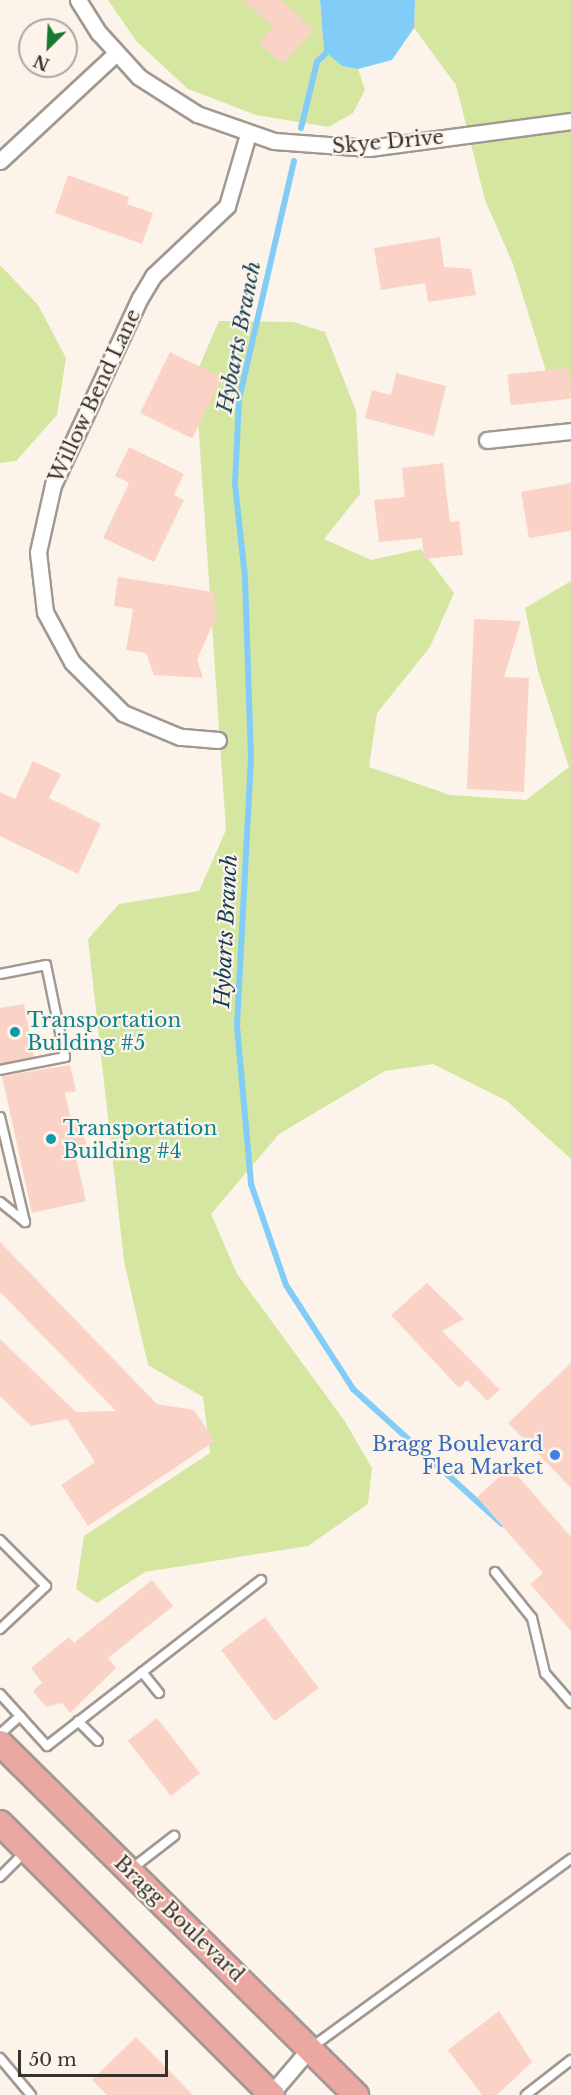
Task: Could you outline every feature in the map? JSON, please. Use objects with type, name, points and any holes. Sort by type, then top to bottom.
[{"type":"main road","name":"Bragg Boulevard","points":[[0,1743],[356,2095]]},
{"type":"main road","points":[[0,1823],[271,2095]]},
{"type":"street","name":"Skye Drive","points":[[78,0],[115,54],[173,100],[248,134],[315,147],[369,148],[571,122]]},
{"type":"street","points":[[0,161],[115,54]]},
{"type":"street","name":"Willow Bend Lane","points":[[218,740],[180,737],[123,713],[72,662],[45,612],[38,552],[52,485],[140,298],[153,276],[213,225],[227,206],[248,134]]},
{"type":"street","points":[[487,440],[571,431]]},
{"type":"street","points":[[271,2095],[310,2048]]},
{"type":"lane","points":[[0,974],[46,965],[65,1057],[0,1070]]},
{"type":"lane","points":[[0,1117],[25,1222],[0,1202]]},
{"type":"lane","points":[[0,1539],[46,1586],[0,1629]]},
{"type":"lane","points":[[495,1572],[532,1618],[545,1673],[571,1703]]},
{"type":"lane","points":[[0,1694],[47,1746],[261,1580]]},
{"type":"lane","points":[[142,1672],[159,1693]]},
{"type":"lane","points":[[0,1734],[20,1716]]},
{"type":"lane","points":[[78,1721],[98,1741]]},
{"type":"lane","points":[[129,1870],[174,1836]]},
{"type":"lane","points":[[0,1877],[28,1850]]},
{"type":"lane","points":[[310,2048],[571,1859]]},
{"type":"lane","points":[[0,2058],[31,2095]]},
{"type":"lane","points":[[526,2095],[571,2060]]},
{"type":"green space","points":[[108,0],[320,0],[324,51],[342,66],[358,69],[365,90],[353,113],[329,127],[256,115],[188,89],[137,42]]},
{"type":"green space","points":[[415,0],[571,0],[571,393],[551,387],[513,264],[485,200],[456,85],[414,28]]},
{"type":"green space","points":[[0,265],[38,305],[66,358],[57,415],[16,461],[0,463]]},
{"type":"green space","points":[[219,321],[293,322],[325,332],[356,411],[360,494],[324,539],[371,560],[421,549],[454,593],[430,647],[377,713],[369,767],[450,795],[526,800],[569,767],[538,671],[525,608],[571,581],[571,1159],[507,1101],[433,1064],[385,1071],[279,1134],[211,1214],[237,1274],[344,1420],[372,1468],[368,1504],[308,1546],[145,1572],[97,1603],[76,1589],[84,1536],[210,1453],[203,1397],[148,1365],[124,1261],[88,939],[119,904],[199,891],[226,830],[195,376]]},
{"type":"water","points":[[320,0],[415,0],[414,28],[392,60],[358,69],[342,66],[324,51]]},
{"type":"building","points":[[243,0],[281,0],[314,30],[283,64],[259,43],[273,27]]},
{"type":"building","points":[[68,175],[129,197],[127,204],[153,213],[142,244],[55,213]]},
{"type":"building","points":[[440,237],[444,267],[471,269],[476,295],[428,302],[425,283],[381,290],[374,248]]},
{"type":"building","points":[[170,352],[222,377],[192,439],[140,413]]},
{"type":"building","points":[[568,368],[571,399],[511,405],[507,374]]},
{"type":"building","points":[[396,373],[446,386],[434,436],[365,418],[372,390],[391,395]]},
{"type":"building","points":[[129,447],[184,474],[174,495],[184,500],[154,562],[103,538],[129,483],[115,476]]},
{"type":"building","points":[[443,463],[450,522],[459,521],[463,555],[424,559],[422,538],[379,542],[374,500],[405,497],[402,468]]},
{"type":"building","points":[[571,483],[571,531],[529,538],[521,492]]},
{"type":"building","points":[[118,577],[214,592],[217,616],[197,659],[203,678],[154,675],[146,653],[126,650],[133,609],[114,606]]},
{"type":"building","points":[[474,619],[521,621],[504,677],[529,678],[524,792],[467,789]]},
{"type":"building","points":[[33,761],[61,774],[49,798],[101,824],[78,874],[0,836],[0,792],[15,799]]},
{"type":"building","name":"Transportation Building #5","points":[[24,1004],[34,1057],[0,1064],[0,1008]]},
{"type":"building","name":"Transportation Building #4","points":[[70,1065],[76,1091],[65,1093],[72,1124],[81,1122],[89,1154],[76,1157],[86,1201],[32,1213],[2,1076]]},
{"type":"building","points":[[0,1242],[157,1404],[194,1410],[215,1441],[88,1526],[61,1485],[95,1462],[67,1419],[31,1426],[0,1396],[0,1339],[76,1412],[116,1411],[0,1292]]},
{"type":"building","points":[[427,1283],[464,1319],[442,1331],[500,1390],[487,1401],[467,1380],[459,1388],[391,1315]]},
{"type":"building","name":"Bragg Boulevard Flea Market","points":[[571,1363],[571,1488],[508,1423]]},
{"type":"building","points":[[510,1467],[571,1537],[571,1631],[530,1584],[543,1573],[477,1497]]},
{"type":"building","points":[[152,1580],[173,1606],[108,1658],[116,1668],[70,1713],[62,1703],[46,1707],[33,1691],[42,1683],[31,1668],[69,1637],[74,1643]]},
{"type":"building","points":[[265,1617],[319,1688],[275,1721],[221,1650]]},
{"type":"building","points":[[157,1718],[200,1773],[171,1796],[128,1741]]},
{"type":"building","points":[[499,2011],[532,2062],[497,2095],[482,2095],[448,2050]]},
{"type":"building","points":[[136,2037],[193,2095],[107,2095],[92,2080]]},
{"type":"waterway","name":"Hybarts Branch","points":[[301,128],[317,62],[331,48]]},
{"type":"waterway","name":"Hybarts Branch","points":[[294,161],[239,399],[235,484],[245,578],[251,758],[237,1026],[251,1184],[286,1285],[353,1389],[502,1524]]},
{"type":"place","name":"Transportation Building #5","points":[[15,1032]]},
{"type":"place","name":"Transportation Building #4","points":[[51,1139]]},
{"type":"place","name":"Bragg Boulevard Flea Market","points":[[555,1455]]}]
